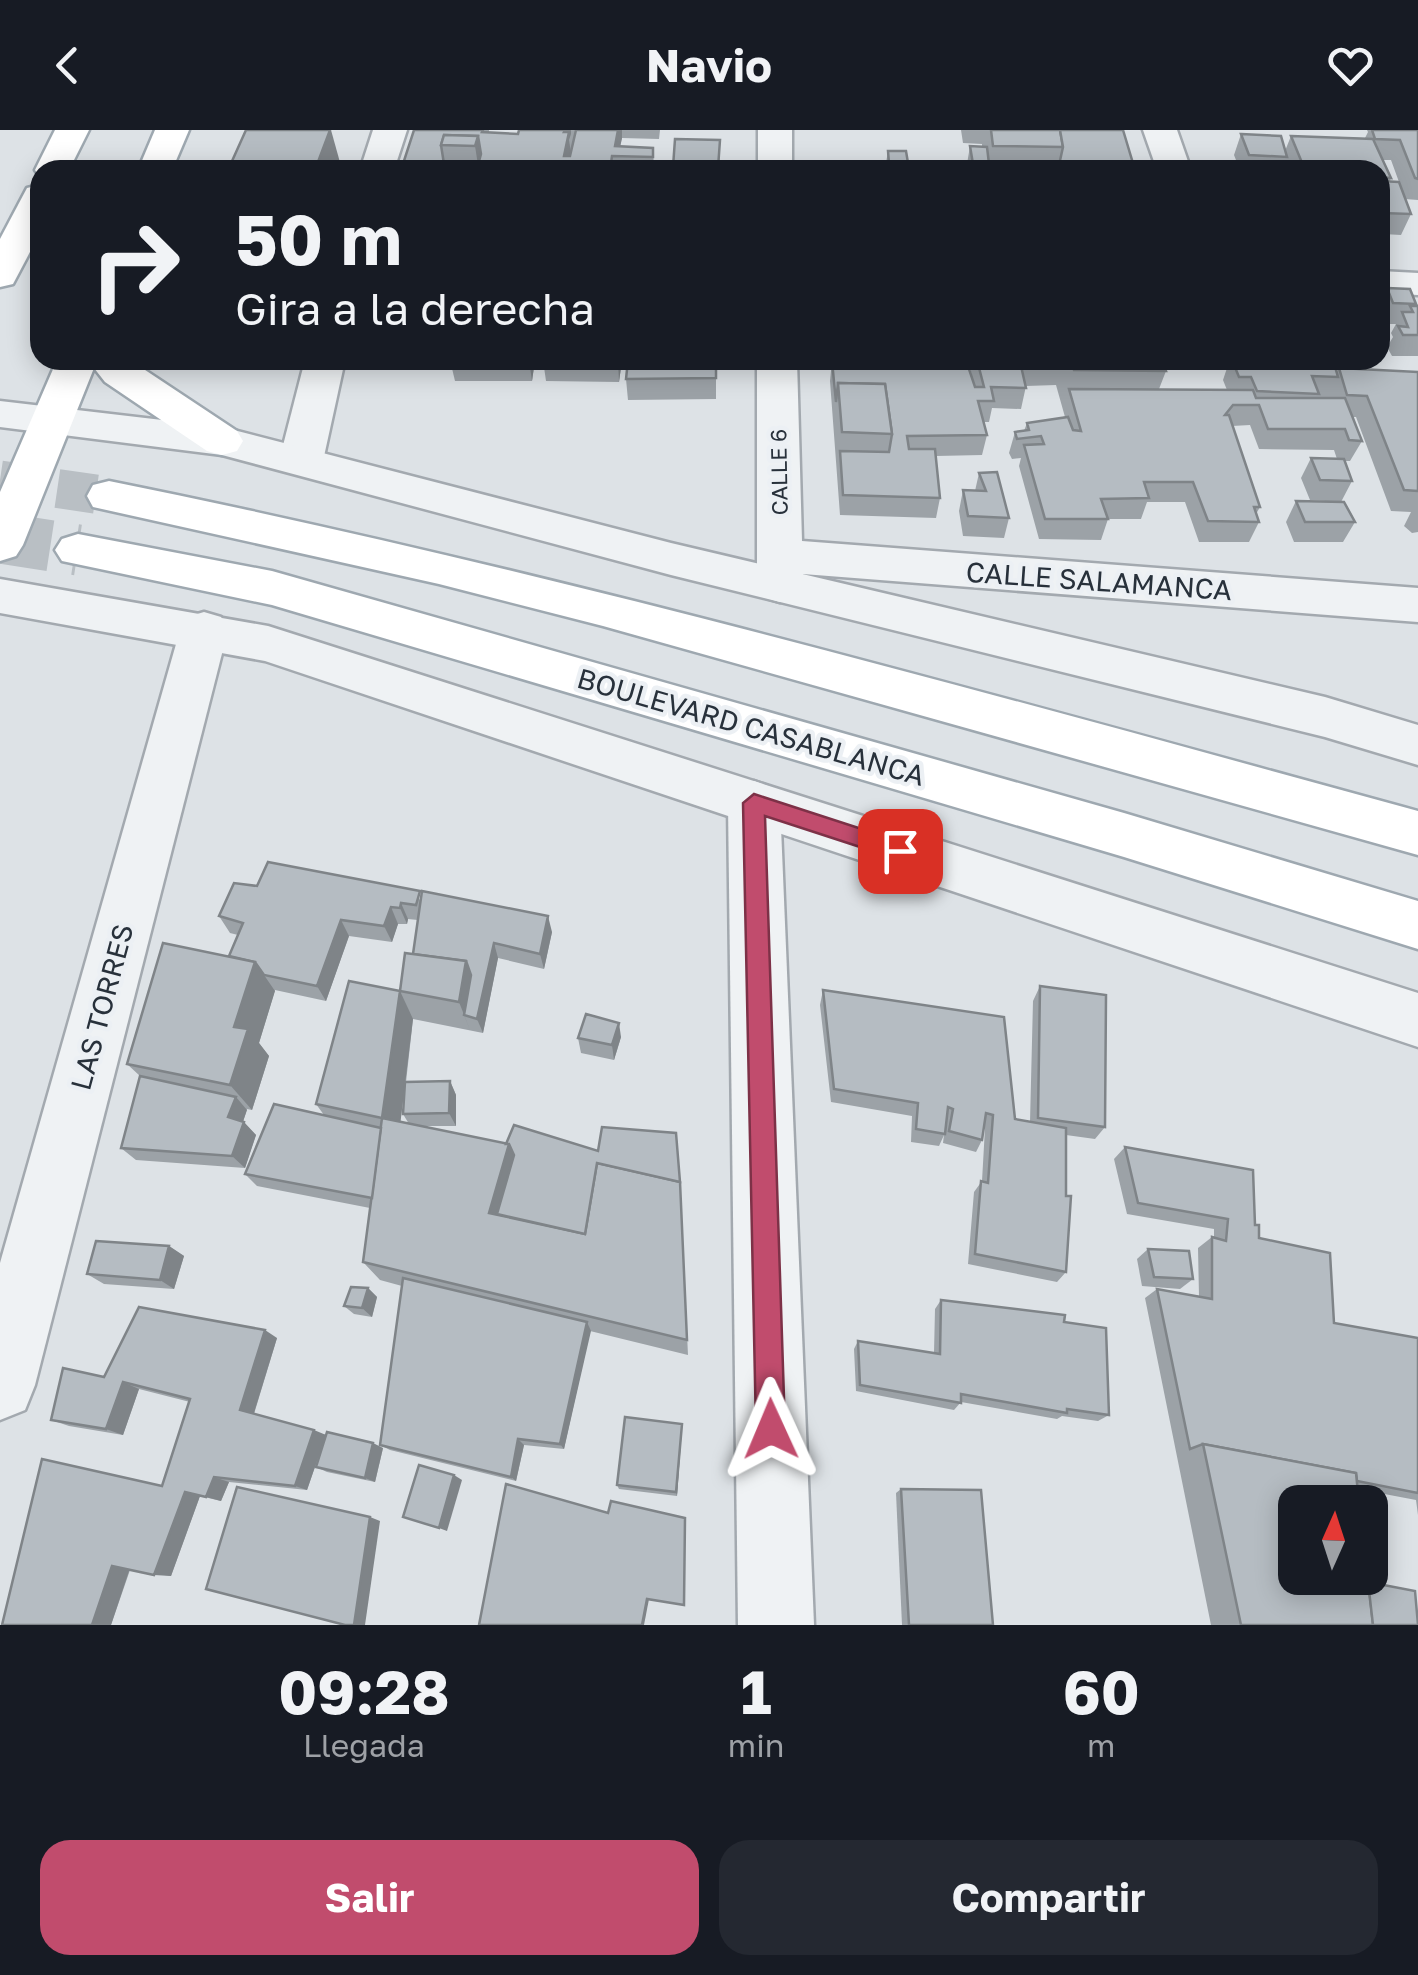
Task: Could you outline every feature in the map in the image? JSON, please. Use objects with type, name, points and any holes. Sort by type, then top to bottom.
[{"type":"main road","points":[[57,160],[72,130]]},
{"type":"main road","points":[[159,160],[172,130]]},
{"type":"main road","points":[[0,276],[30,216]]},
{"type":"main road","points":[[0,545],[72,370]]},
{"type":"main road","points":[[116,370],[222,441]]},
{"type":"main road","points":[[109,496],[402,556],[788,657],[1418,834]]},
{"type":"main road","name":"BOULEVARD CASABLANCA","points":[[78,550],[272,588],[1124,835],[1418,925]]},
{"type":"street","points":[[380,160],[390,130]]},
{"type":"street","points":[[775,130],[775,160]]},
{"type":"street","points":[[1160,130],[1170,160]]},
{"type":"street","points":[[1390,283],[1418,284]]},
{"type":"street","points":[[300,461],[323,370]]},
{"type":"street","name":"CALLE 6","points":[[777,370],[780,571]]},
{"type":"street","points":[[0,414],[222,441],[780,571],[1418,745]]},
{"type":"street","name":"CALLE SALAMANCA","points":[[780,571],[1418,606]]},
{"type":"street","points":[[0,596],[268,644],[1416,1024]]},
{"type":"street","name":"LAS TORRES","points":[[0,1385],[204,630]]},
{"type":"street","points":[[754,803],[776,1625]]},
{"type":"building","points":[[246,130],[330,130],[319,160],[232,160]]},
{"type":"building","points":[[414,130],[518,134],[519,130],[565,130],[569,132],[564,156],[570,156],[576,130],[618,130],[615,146],[653,148],[653,157],[612,156],[611,160],[479,160],[478,136],[444,135],[443,160],[404,160]]},
{"type":"building","points":[[991,130],[1060,130],[1063,147],[993,146]]},
{"type":"building","points":[[1060,130],[1123,130],[1132,160],[1060,160]]},
{"type":"building","points":[[1372,130],[1418,130],[1418,179],[1400,140],[1375,139]]},
{"type":"building","points":[[1241,134],[1281,136],[1287,157],[1249,155]]},
{"type":"building","points":[[444,135],[478,136],[475,146],[441,145]]},
{"type":"building","points":[[1291,136],[1373,139],[1383,160],[1301,160]]},
{"type":"building","points":[[675,139],[720,140],[719,160],[674,160]]},
{"type":"building","points":[[970,146],[987,147],[989,160],[972,160]]},
{"type":"building","points":[[888,151],[906,151],[908,160],[889,160]]},
{"type":"building","points":[[1390,182],[1399,182],[1411,214],[1390,213]]},
{"type":"building","points":[[1390,288],[1410,289],[1416,304],[1393,303]]},
{"type":"building","points":[[1410,306],[1418,306],[1418,335],[1403,335],[1398,326],[1408,327],[1402,312],[1413,312]]},
{"type":"building","points":[[627,370],[716,370],[716,378],[626,379]]},
{"type":"building","points":[[833,370],[969,370],[975,387],[984,387],[980,370],[1022,370],[1026,388],[991,387],[994,401],[978,401],[987,435],[907,436],[909,449],[935,449],[940,498],[843,495],[840,451],[889,452],[892,434],[885,384],[838,383],[836,402]]},
{"type":"building","points":[[1236,370],[1336,370],[1338,377],[1312,376],[1319,394],[1257,391],[1251,377],[1239,377]]},
{"type":"building","points":[[1340,370],[1418,372],[1418,491],[1404,490],[1367,396],[1347,395]]},
{"type":"building","points":[[838,383],[885,384],[892,434],[842,432]]},
{"type":"building","points":[[1069,389],[1253,390],[1256,398],[1345,398],[1362,441],[1349,440],[1345,429],[1268,429],[1259,405],[1233,405],[1225,415],[1229,415],[1260,507],[1254,507],[1259,522],[1208,521],[1193,482],[1144,482],[1149,498],[1101,499],[1108,519],[1045,519],[1024,445],[1044,444],[1041,436],[1017,439],[1015,432],[1029,430],[1027,423],[1068,417],[1073,430],[1081,431]]},
{"type":"building","points":[[1311,458],[1344,459],[1352,481],[1320,480]]},
{"type":"building","points":[[997,472],[1009,518],[968,516],[963,490],[986,491],[979,473]]},
{"type":"building","points":[[1296,501],[1344,502],[1355,522],[1305,522]]},
{"type":"building","points":[[268,862],[420,891],[416,905],[401,903],[400,908],[391,907],[384,926],[341,920],[317,986],[264,975],[255,962],[229,956],[243,923],[219,916],[234,883],[257,886]]},
{"type":"building","points":[[422,891],[548,916],[540,954],[494,943],[477,1019],[464,1015],[471,975],[466,961],[413,954]]},
{"type":"building","points":[[163,943],[255,962],[234,1027],[248,1029],[230,1085],[127,1064]]},
{"type":"building","points":[[405,953],[466,961],[459,1002],[400,991]]},
{"type":"building","points":[[349,981],[400,991],[382,1118],[316,1104]]},
{"type":"building","points":[[1040,986],[1106,995],[1105,1127],[1038,1118]]},
{"type":"building","points":[[823,990],[1004,1017],[1015,1119],[1066,1128],[1066,1196],[1071,1196],[1066,1272],[975,1254],[981,1181],[988,1183],[993,1115],[986,1113],[982,1140],[949,1131],[953,1109],[948,1107],[945,1134],[916,1129],[918,1103],[834,1089]]},
{"type":"building","points":[[586,1014],[619,1023],[612,1045],[578,1038]]},
{"type":"building","points":[[140,1076],[236,1097],[228,1117],[244,1122],[232,1156],[121,1148]]},
{"type":"building","points":[[450,1081],[449,1113],[403,1114],[405,1082]]},
{"type":"building","points":[[274,1104],[381,1128],[372,1198],[245,1174]]},
{"type":"building","points":[[382,1118],[509,1144],[489,1213],[585,1234],[597,1163],[680,1182],[687,1340],[363,1262]]},
{"type":"building","points":[[514,1125],[598,1151],[602,1127],[676,1133],[680,1182],[597,1163],[585,1234],[497,1214],[514,1155],[506,1144]]},
{"type":"building","points":[[1125,1147],[1253,1170],[1259,1238],[1330,1253],[1334,1323],[1418,1338],[1418,1493],[1357,1481],[1356,1473],[1203,1444],[1190,1449],[1157,1289],[1212,1299],[1212,1237],[1226,1241],[1228,1219],[1138,1203]]},
{"type":"building","points":[[96,1241],[169,1246],[160,1280],[87,1274]]},
{"type":"building","points":[[1148,1249],[1189,1251],[1193,1279],[1154,1277]]},
{"type":"building","points":[[403,1278],[587,1322],[560,1444],[518,1439],[511,1477],[380,1445]]},
{"type":"building","points":[[351,1287],[368,1288],[362,1308],[344,1306]]},
{"type":"building","points":[[941,1300],[1065,1315],[1064,1322],[1106,1328],[1109,1415],[1067,1409],[1067,1413],[961,1394],[961,1403],[860,1385],[858,1341],[940,1354]]},
{"type":"building","points":[[139,1307],[265,1330],[240,1410],[314,1430],[295,1486],[214,1477],[206,1497],[185,1492],[154,1575],[112,1566],[92,1625],[2,1625],[42,1459],[162,1486],[190,1399],[123,1382],[106,1429],[51,1420],[63,1368],[104,1377]]},
{"type":"building","points":[[625,1417],[682,1424],[676,1492],[617,1485]]},
{"type":"building","points":[[327,1432],[373,1443],[365,1478],[316,1467]]},
{"type":"building","points":[[1203,1444],[1356,1473],[1357,1485],[1278,1485],[1278,1595],[1370,1595],[1373,1625],[1241,1625]]},
{"type":"building","points":[[419,1465],[454,1475],[439,1528],[403,1517]]},
{"type":"building","points":[[506,1484],[608,1513],[611,1501],[685,1518],[684,1605],[647,1599],[642,1625],[479,1625]]},
{"type":"building","points":[[237,1487],[370,1517],[354,1625],[206,1589]]},
{"type":"building","points":[[901,1489],[981,1490],[993,1625],[909,1625]]},
{"type":"building","points":[[1388,1586],[1415,1591],[1418,1625],[1373,1625],[1370,1595],[1388,1595]]},
{"type":"tunnel","points":[[0,480],[109,496]]},
{"type":"tunnel","points":[[0,538],[78,550]]},
{"type":"route","points":[[771,1429],[754,803],[900,851]]}]
